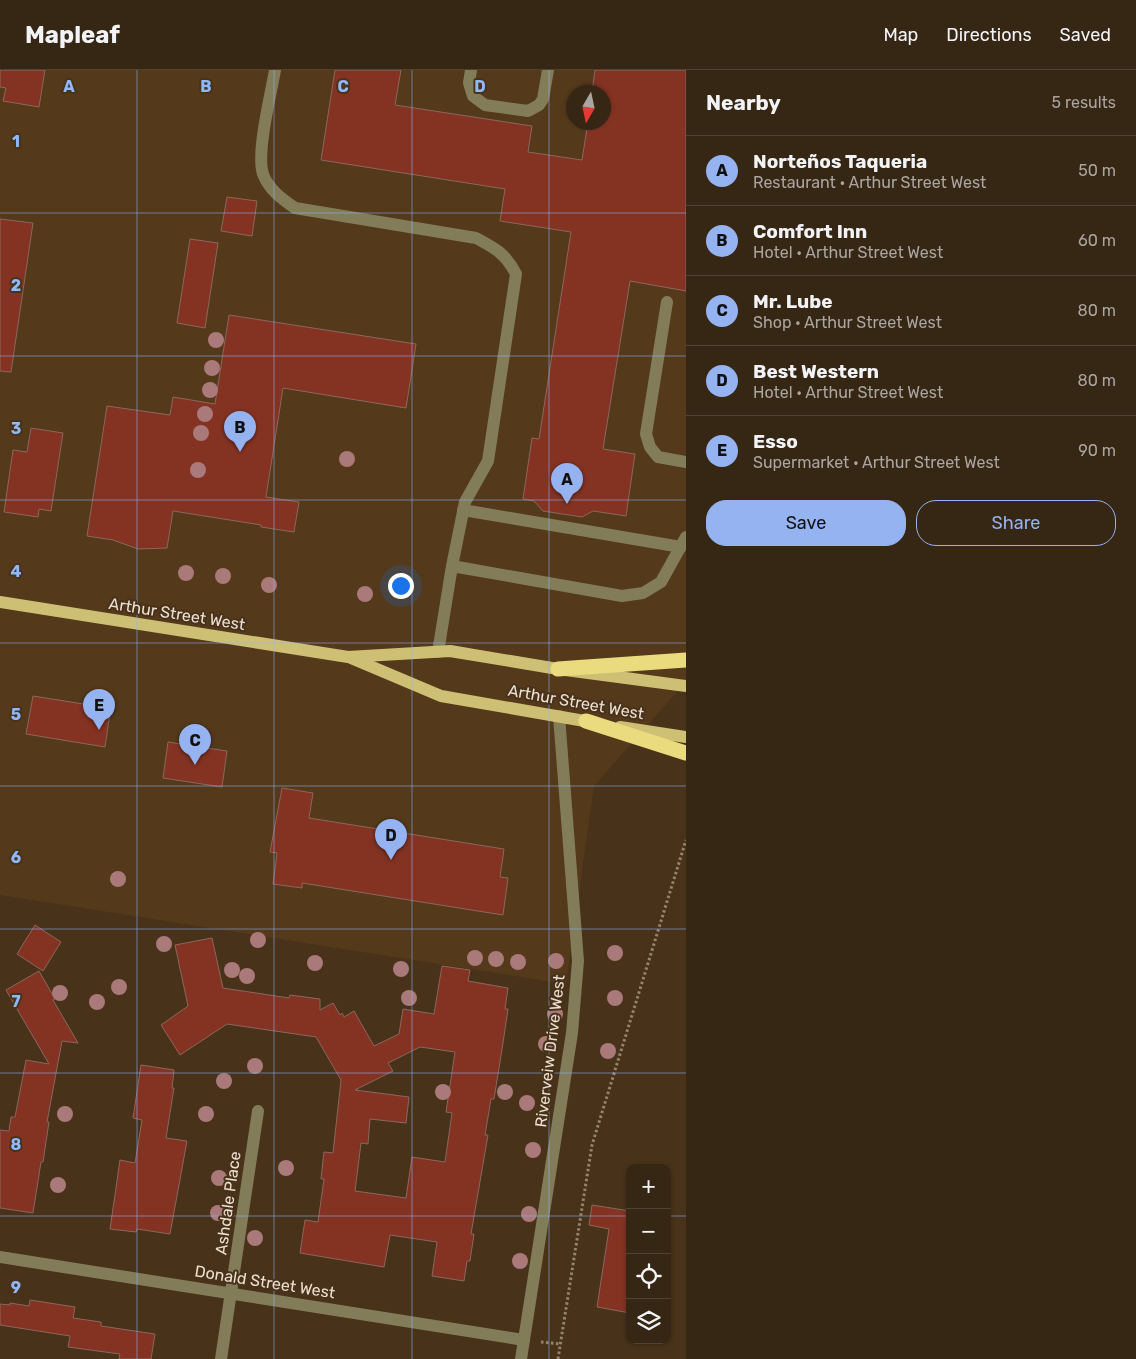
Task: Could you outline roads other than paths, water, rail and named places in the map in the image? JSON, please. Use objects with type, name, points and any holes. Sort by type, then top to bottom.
[{"type":"highway","points":[[558,668],[686,660]]},
{"type":"highway","points":[[586,721],[686,753]]},
{"type":"main road","name":"Arthur Street West","points":[[0,602],[348,657],[450,651],[686,686]]},
{"type":"main road","name":"Arthur Street West","points":[[348,657],[441,696],[686,737]]},
{"type":"street","points":[[275,70],[261,154],[264,174],[276,195],[295,208],[476,238],[495,248],[509,260],[516,274],[488,461],[465,502],[438,652]]},
{"type":"street","points":[[471,70],[469,83],[473,96],[485,105],[528,112],[539,105],[543,99],[548,70]]},
{"type":"street","points":[[667,302],[646,434],[650,447],[658,457],[686,462]]},
{"type":"street","points":[[452,566],[622,596],[643,593],[661,582],[683,542],[463,510]]},
{"type":"street","name":"Riverveiw Drive West","points":[[521,1359],[572,1033],[578,961],[558,716]]},
{"type":"street","name":"Ashdale Place","points":[[221,1359],[258,1111]]},
{"type":"street","name":"Donald Street West","points":[[0,1257],[524,1340]]},
{"type":"place","name":"Comfort Inn","points":[[240,452]]},
{"type":"place","name":"Norteños Taqueria","points":[[567,504]]},
{"type":"place","name":"Esso","points":[[99,730]]},
{"type":"place","name":"Mr. Lube","points":[[195,765]]},
{"type":"place","name":"Best Western","points":[[391,860]]}]
